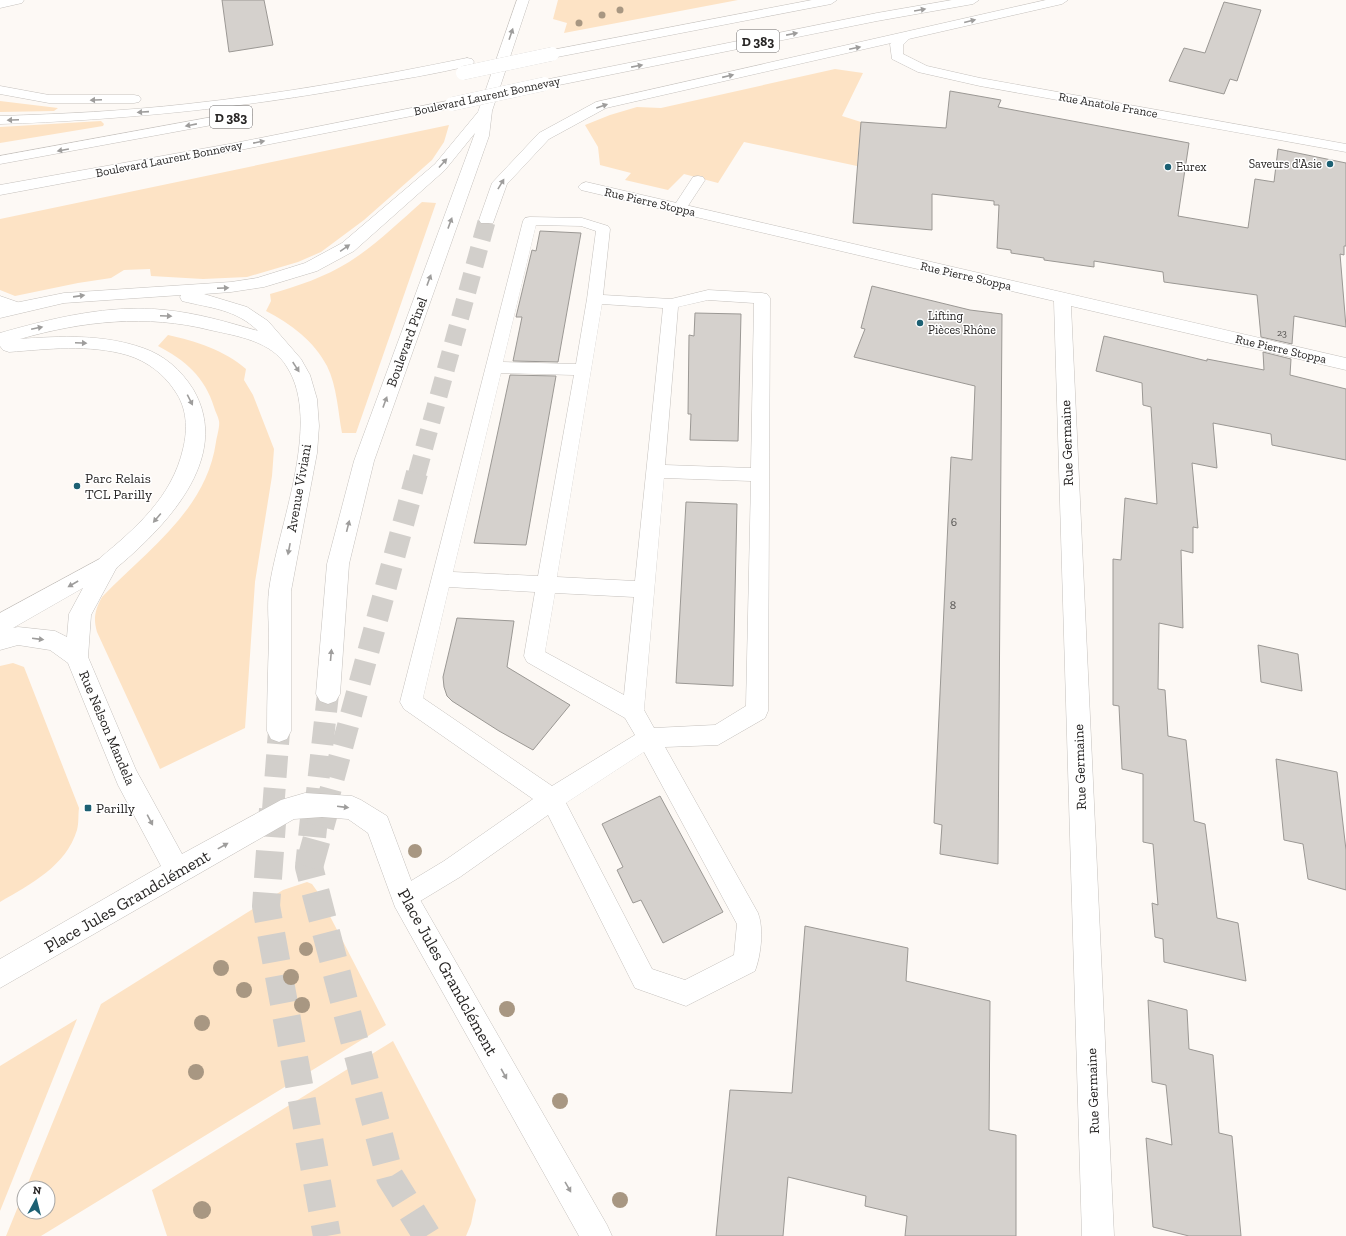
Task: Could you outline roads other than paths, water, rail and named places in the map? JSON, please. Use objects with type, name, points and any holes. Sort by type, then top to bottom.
[{"type":"main road","points":[[0,4],[18,0]]},
{"type":"main road","name":"Boulevard Pinel","points":[[328,694],[338,564],[364,461],[482,136],[485,111],[523,0]]},
{"type":"main road","name":"Boulevard Laurent Bonnevay","points":[[0,160],[83,146],[553,50],[831,0]]},
{"type":"main road","name":"Boulevard Laurent Bonnevay","points":[[0,190],[83,176],[452,104],[544,84],[869,19],[973,0]]},
{"type":"main road","points":[[487,220],[500,183],[544,136],[601,105],[905,37],[1062,0]]},
{"type":"main road","name":"Rue Anatole France","points":[[905,37],[896,44],[897,56],[923,69],[980,82],[1346,148]]},
{"type":"main road","points":[[0,90],[41,98],[88,100],[149,99],[286,88],[465,67]]},
{"type":"main road","points":[[0,120],[78,117],[214,105],[284,95],[400,75]]},
{"type":"main road","points":[[0,312],[92,295],[231,287],[258,283],[297,272],[336,254],[368,230],[440,167],[485,111]]},
{"type":"main road","points":[[0,204],[83,176]]},
{"type":"main road","name":"Rue Pierre Stoppa","points":[[586,188],[1346,364]]},
{"type":"main road","name":"Avenue Viviani","points":[[149,292],[205,300],[242,311],[253,316],[265,326],[300,374],[306,393],[309,418],[308,451],[280,590],[279,731]]},
{"type":"main road","name":"Rue Germaine","points":[[1062,298],[1098,1236]]},
{"type":"main road","points":[[0,339],[28,330],[94,317],[157,315],[189,318],[213,324],[281,348]]},
{"type":"main road","points":[[0,347],[37,344],[84,343],[126,349],[149,358],[173,374],[192,402],[195,415],[196,436],[192,458],[179,489],[153,523],[107,564],[0,624]]},
{"type":"main road","points":[[77,656],[80,614],[107,564]]},
{"type":"main road","name":"Rue Nelson Mandela","points":[[0,640],[18,636],[55,641],[77,656],[128,777],[177,871]]},
{"type":"main road","name":"Place Jules Grandclément","points":[[0,974],[177,871],[290,808],[305,805],[352,808],[378,825],[404,898],[596,1236]]},
{"type":"lane","points":[[679,209],[698,180]]},
{"type":"lane","points":[[530,221],[582,222],[603,229],[595,299],[534,656],[633,711],[749,922],[746,962],[686,993],[644,979],[552,798],[410,702],[530,221]]},
{"type":"lane","points":[[404,898],[452,869],[552,798],[648,738],[718,735],[757,711],[762,298],[708,295],[671,304],[595,299]]},
{"type":"lane","points":[[0,301],[17,308]]},
{"type":"lane","points":[[633,711],[671,304]]},
{"type":"lane","points":[[494,367],[583,370]]},
{"type":"lane","points":[[655,471],[760,475]]},
{"type":"lane","points":[[441,579],[644,589]]},
{"type":"tunnel","points":[[417,474],[487,220]]},
{"type":"tunnel","points":[[325,810],[417,473]]},
{"type":"tunnel","points":[[315,810],[328,694]]},
{"type":"tunnel","points":[[273,810],[279,731]]},
{"type":"tunnel","points":[[273,809],[266,906],[327,1236]]},
{"type":"tunnel","points":[[315,809],[309,867],[390,1177],[427,1236]]},
{"type":"tunnel","points":[[309,867],[325,809]]},
{"type":"place","name":"Saveurs d'Asie","points":[[1330,164]]},
{"type":"place","name":"Eurex","points":[[1168,167]]},
{"type":"place","name":"Lifting Pièces Rhône","points":[[920,323]]},
{"type":"place","name":"Parc Relais TCL Parilly","points":[[77,486]]},
{"type":"place","name":"Parilly","points":[[88,808]]}]
